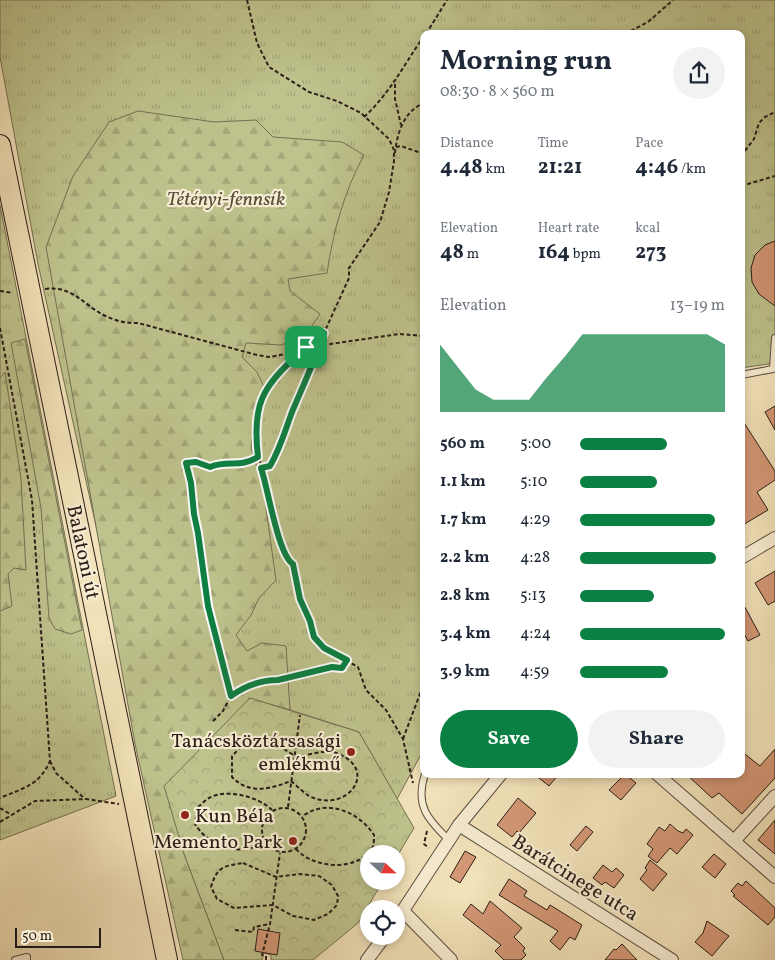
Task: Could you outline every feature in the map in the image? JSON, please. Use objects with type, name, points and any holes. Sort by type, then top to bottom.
[{"type":"main road","name":"Balatoni út","points":[[0,145],[21,292],[167,960]]},
{"type":"street","points":[[745,556],[775,538]]},
{"type":"street","points":[[405,908],[459,825],[498,778]]},
{"type":"street","points":[[662,778],[775,877]]},
{"type":"street","points":[[734,841],[775,796]]},
{"type":"street","name":"Barátcinege utca","points":[[459,825],[672,960]]},
{"type":"street","points":[[405,920],[451,960]]},
{"type":"street","points":[[367,960],[378,945]]},
{"type":"lane","points":[[745,374],[773,370],[775,338]]},
{"type":"lane","points":[[424,778],[420,793],[429,820],[449,840]]},
{"type":"lane","points":[[16,960],[27,957],[28,960]]},
{"type":"path","points":[[247,0],[257,43],[269,67],[309,92],[337,101],[364,117],[389,139],[394,150],[394,161]]},
{"type":"path","points":[[428,30],[447,0]]},
{"type":"path","points":[[632,30],[648,22],[673,0]]},
{"type":"path","points":[[364,117],[395,84],[403,66],[420,42]]},
{"type":"path","points":[[395,84],[395,99],[401,125]]},
{"type":"path","points":[[261,468],[270,466],[278,452],[304,385],[317,358],[324,333],[349,278],[349,268],[380,222],[389,192],[401,125],[409,112],[420,105]]},
{"type":"path","points":[[745,151],[754,139],[759,123],[765,117],[775,112]]},
{"type":"path","points":[[396,147],[401,146],[420,153]]},
{"type":"path","points":[[745,185],[775,176]]},
{"type":"path","points":[[0,292],[66,289],[108,317],[123,322],[138,323],[257,356],[269,357],[320,344],[399,334],[420,336]]},
{"type":"path","points":[[0,328],[32,500],[50,761],[60,778],[86,799]]},
{"type":"path","points":[[324,333],[276,374],[261,400],[256,413],[255,433],[258,457],[281,543],[289,562],[293,564],[300,599],[310,621],[314,637],[324,648],[358,668],[366,690],[386,710],[403,740],[410,774],[420,793]]},
{"type":"path","points":[[231,696],[208,606],[191,483],[186,463],[196,462],[210,467],[218,464],[242,465],[258,457]]},
{"type":"path","points":[[213,721],[223,710],[231,696],[253,683],[260,684],[269,680],[278,680],[332,667],[342,668],[347,660]]},
{"type":"path","points":[[403,740],[420,693]]},
{"type":"path","points":[[288,807],[300,715]]},
{"type":"path","points":[[259,743],[279,746],[295,755],[317,751],[336,753],[353,763],[357,772],[357,782],[353,791],[346,796],[332,800],[308,795],[291,781],[270,789],[255,789],[239,783],[232,777],[232,756],[242,746],[259,743]]},
{"type":"path","points":[[0,798],[36,782],[44,775],[50,761]]},
{"type":"path","points":[[265,843],[254,848],[236,850],[216,845],[202,835],[195,824],[197,808],[210,797],[228,795],[251,796],[272,810]]},
{"type":"path","points":[[0,822],[10,814],[35,801],[86,799],[119,804]]},
{"type":"path","points":[[288,807],[302,816],[307,833],[296,849],[280,852],[265,843],[262,824],[272,810],[288,807]]},
{"type":"path","points":[[0,808],[10,814]]},
{"type":"path","points":[[296,849],[302,856],[319,863],[339,865],[360,860],[372,849],[374,835],[367,824],[348,812],[326,808],[310,810],[302,816]]},
{"type":"path","points":[[429,820],[424,844],[429,848]]},
{"type":"path","points":[[266,960],[266,956],[262,955],[270,924],[280,852]]},
{"type":"path","points":[[243,863],[276,877],[300,874],[319,876],[332,885],[338,896],[337,905],[328,914],[314,920],[292,916],[273,905],[234,908],[217,899],[211,887],[215,874],[225,866],[243,863]]},
{"type":"path","points":[[235,930],[253,932],[254,927],[270,924]]},
{"type":"green space","name":"Tétényi-fennsík","points":[[0,0],[775,0],[775,363],[745,367],[745,30],[420,30],[420,756],[397,799],[359,732],[290,710],[289,702],[115,612],[38,264],[0,57]]},
{"type":"green space","points":[[138,111],[214,122],[256,120],[273,137],[342,142],[364,155],[340,212],[332,242],[327,273],[288,279],[290,291],[320,314],[304,337],[281,345],[246,343],[242,357],[257,372],[265,389],[255,411],[251,448],[263,487],[276,580],[259,598],[251,615],[236,635],[247,651],[262,643],[286,646],[290,710],[249,698],[184,854],[224,960],[183,960],[135,744],[46,247],[73,176],[109,122]]},
{"type":"green space","points":[[0,205],[116,796],[0,840]]},
{"type":"green space","points":[[25,339],[82,630],[71,634],[55,629],[49,618],[41,508],[11,343]]},
{"type":"green space","points":[[5,372],[21,479],[26,570],[14,568],[8,574],[12,606],[0,611],[0,378]]},
{"type":"green space","name":"Memento Park","points":[[250,698],[359,732],[414,828],[404,845],[360,845],[360,890],[378,890],[372,900],[360,900],[360,920],[358,923],[313,960],[271,960],[271,955],[264,953],[262,960],[224,960],[184,854],[164,786]]},
{"type":"building","points":[[775,241],[775,306],[759,294],[752,282],[751,268],[755,255],[765,245]]},
{"type":"building","points":[[775,406],[775,430],[765,412]]},
{"type":"building","points":[[745,424],[775,471],[775,480],[757,492],[768,510],[745,524]]},
{"type":"building","points":[[775,571],[775,601],[768,605],[755,583]]},
{"type":"building","points":[[745,607],[760,635],[748,641],[745,635]]},
{"type":"building","points":[[775,749],[775,778],[742,814],[719,793],[712,798],[690,778],[745,778],[745,754],[760,766]]},
{"type":"building","points":[[539,778],[556,778],[549,786]]},
{"type":"building","points":[[621,778],[630,778],[636,783],[621,800],[609,790]]},
{"type":"building","points":[[518,798],[536,813],[519,833],[517,831],[512,837],[497,825]]},
{"type":"building","points":[[775,820],[775,854],[758,840]]},
{"type":"building","points":[[670,824],[678,831],[683,833],[686,829],[693,835],[677,854],[670,848],[657,863],[648,856],[653,849],[647,844],[659,827],[665,831]]},
{"type":"building","points":[[586,826],[593,832],[577,851],[570,845]]},
{"type":"building","points":[[465,851],[476,857],[460,883],[450,877]]},
{"type":"building","points":[[714,854],[726,864],[715,878],[702,867]]},
{"type":"building","points":[[650,860],[667,874],[653,891],[640,879],[647,870],[645,868]]},
{"type":"building","points":[[603,865],[612,872],[616,868],[624,875],[614,888],[605,882],[602,885],[593,878]]},
{"type":"building","points":[[509,879],[527,891],[524,896],[547,910],[550,905],[582,925],[575,940],[570,937],[560,950],[550,941],[558,931],[499,895]]},
{"type":"building","points":[[746,881],[775,908],[775,917],[768,925],[733,896],[735,895],[731,891],[738,883],[742,886]]},
{"type":"building","points":[[490,901],[522,928],[514,937],[525,948],[523,951],[526,955],[521,960],[504,960],[495,951],[501,945],[463,915],[471,904],[483,914]]},
{"type":"building","points":[[707,921],[729,936],[712,956],[695,942],[703,933]]},
{"type":"building","points":[[258,929],[280,933],[277,955],[255,951]]},
{"type":"building","points":[[622,944],[637,960],[605,960],[614,949],[616,950]]},
{"type":"place","name":"Tanácsköztársasági emlékmű","points":[[351,752]]},
{"type":"place","name":"Kun Béla","points":[[185,815]]},
{"type":"place","name":"Memento Park","points":[[293,841]]},
{"type":"route","points":[[324,333],[317,358],[292,413],[278,452],[270,466],[261,468],[281,543],[289,562],[293,564],[300,599],[310,621],[314,637],[324,648],[347,660],[342,668],[332,667],[278,680],[269,680],[260,684],[253,683],[241,688],[231,696],[208,606],[191,483],[186,463],[196,462],[210,467],[218,464],[242,465],[258,457],[255,433],[256,413],[261,400],[276,374],[306,347],[319,339],[324,333]]}]
